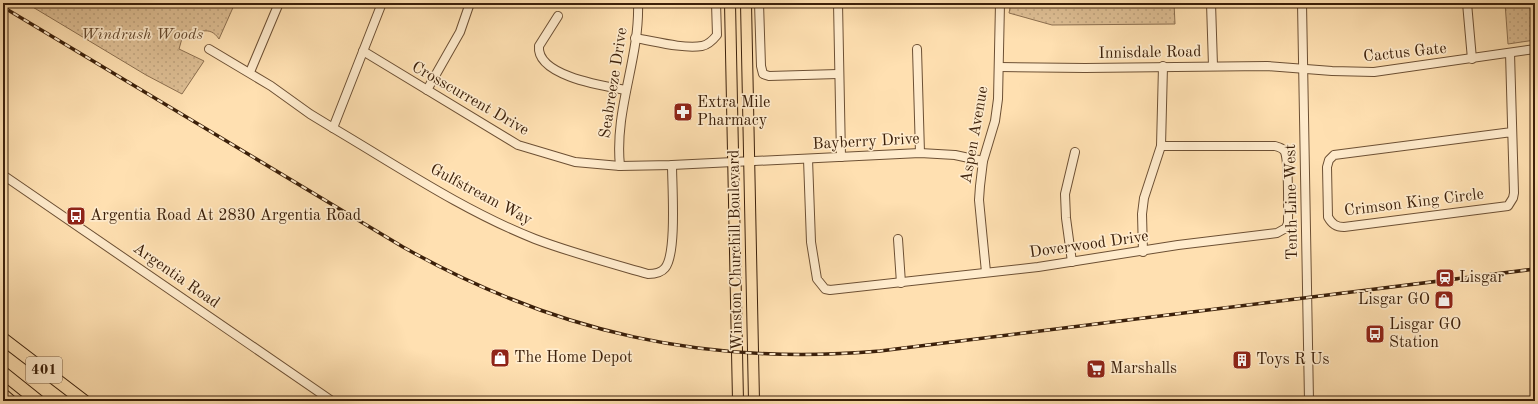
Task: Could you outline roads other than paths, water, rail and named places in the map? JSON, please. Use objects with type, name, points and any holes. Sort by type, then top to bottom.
[{"type":"highway","name":"401","points":[[3,339],[84,401]]},
{"type":"highway","name":"401","points":[[3,374],[38,401]]},
{"type":"highway","points":[[3,395],[10,401]]},
{"type":"main road","name":"Winston Churchill Boulevard","points":[[730,3],[738,401]]},
{"type":"main road","name":"Winston Churchill Boulevard","points":[[746,3],[754,401]]},
{"type":"street","points":[[250,72],[279,3]]},
{"type":"street","points":[[333,128],[382,3]]},
{"type":"street","points":[[427,90],[460,32],[470,3]]},
{"type":"street","name":"Seabreeze Drive","points":[[620,166],[618,135],[635,38],[638,3]]},
{"type":"street","points":[[635,38],[674,45],[702,46],[711,42],[717,35],[716,3]]},
{"type":"street","points":[[759,3],[761,66],[763,74],[769,76],[838,74]]},
{"type":"street","points":[[838,3],[838,74],[842,157]]},
{"type":"street","name":"Aspen Avenue","points":[[986,272],[979,200],[983,161],[995,121],[999,67],[1000,3]]},
{"type":"street","points":[[1211,3],[1213,66]]},
{"type":"street","name":"Tenth Line West","points":[[1302,3],[1309,401]]},
{"type":"street","points":[[1467,3],[1472,59]]},
{"type":"street","points":[[558,16],[539,46],[538,52],[542,61],[574,78],[626,90]]},
{"type":"street","name":"Gulfstream Way","points":[[209,49],[250,72],[333,128],[458,201],[534,238],[583,256],[648,274],[656,274],[661,272],[668,263],[674,228],[672,165]]},
{"type":"street","points":[[917,49],[920,153]]},
{"type":"street","name":"Cactus Gate","points":[[1302,69],[1374,72],[1535,49]]},
{"type":"street","name":"Crosscurrent Drive","points":[[363,51],[505,138],[533,151],[575,162],[620,166],[734,162]]},
{"type":"street","points":[[1510,53],[1512,132]]},
{"type":"street","points":[[1143,252],[1142,214],[1144,198],[1161,146],[1163,66]]},
{"type":"street","name":"Innisdale Road","points":[[999,67],[1086,68],[1267,66],[1302,69]]},
{"type":"street","name":"Crimson King Circle","points":[[1512,132],[1514,193],[1508,206],[1344,227],[1334,225],[1328,216],[1327,167],[1329,160],[1334,154],[1512,132]]},
{"type":"street","name":"Doverwood Drive","points":[[808,159],[811,242],[817,279],[825,289],[830,290],[901,283],[1072,262],[1281,232],[1286,228],[1288,223],[1286,164],[1285,152],[1281,148],[1274,146],[1161,146]]},
{"type":"street","points":[[1072,262],[1066,218],[1065,194],[1075,152]]},
{"type":"street","name":"Bayberry Drive","points":[[734,162],[920,153],[955,155],[983,161]]},
{"type":"street","name":"Argentia Road","points":[[3,175],[332,401]]},
{"type":"street","points":[[898,239],[901,283]]},
{"type":"railway","points":[[3,7],[403,247],[460,277],[518,302],[575,322],[634,337],[693,347],[754,353],[816,354],[880,351],[1535,269]]},
{"type":"place","name":"Extra Mile Pharmacy","points":[[683,112]]},
{"type":"place","name":"Argentia Road At 2830 Argentia Road","points":[[76,216]]},
{"type":"place","name":"Lisgar","points":[[1445,278]]},
{"type":"place","name":"Lisgar GO","points":[[1444,300]]},
{"type":"place","name":"Lisgar GO Station","points":[[1375,334]]},
{"type":"place","name":"The Home Depot","points":[[500,358]]},
{"type":"place","name":"Toys R Us","points":[[1242,360]]},
{"type":"place","name":"Marshalls","points":[[1096,369]]},
{"type":"park label","name":"Windrush Woods","points":[[142,35]]}]
